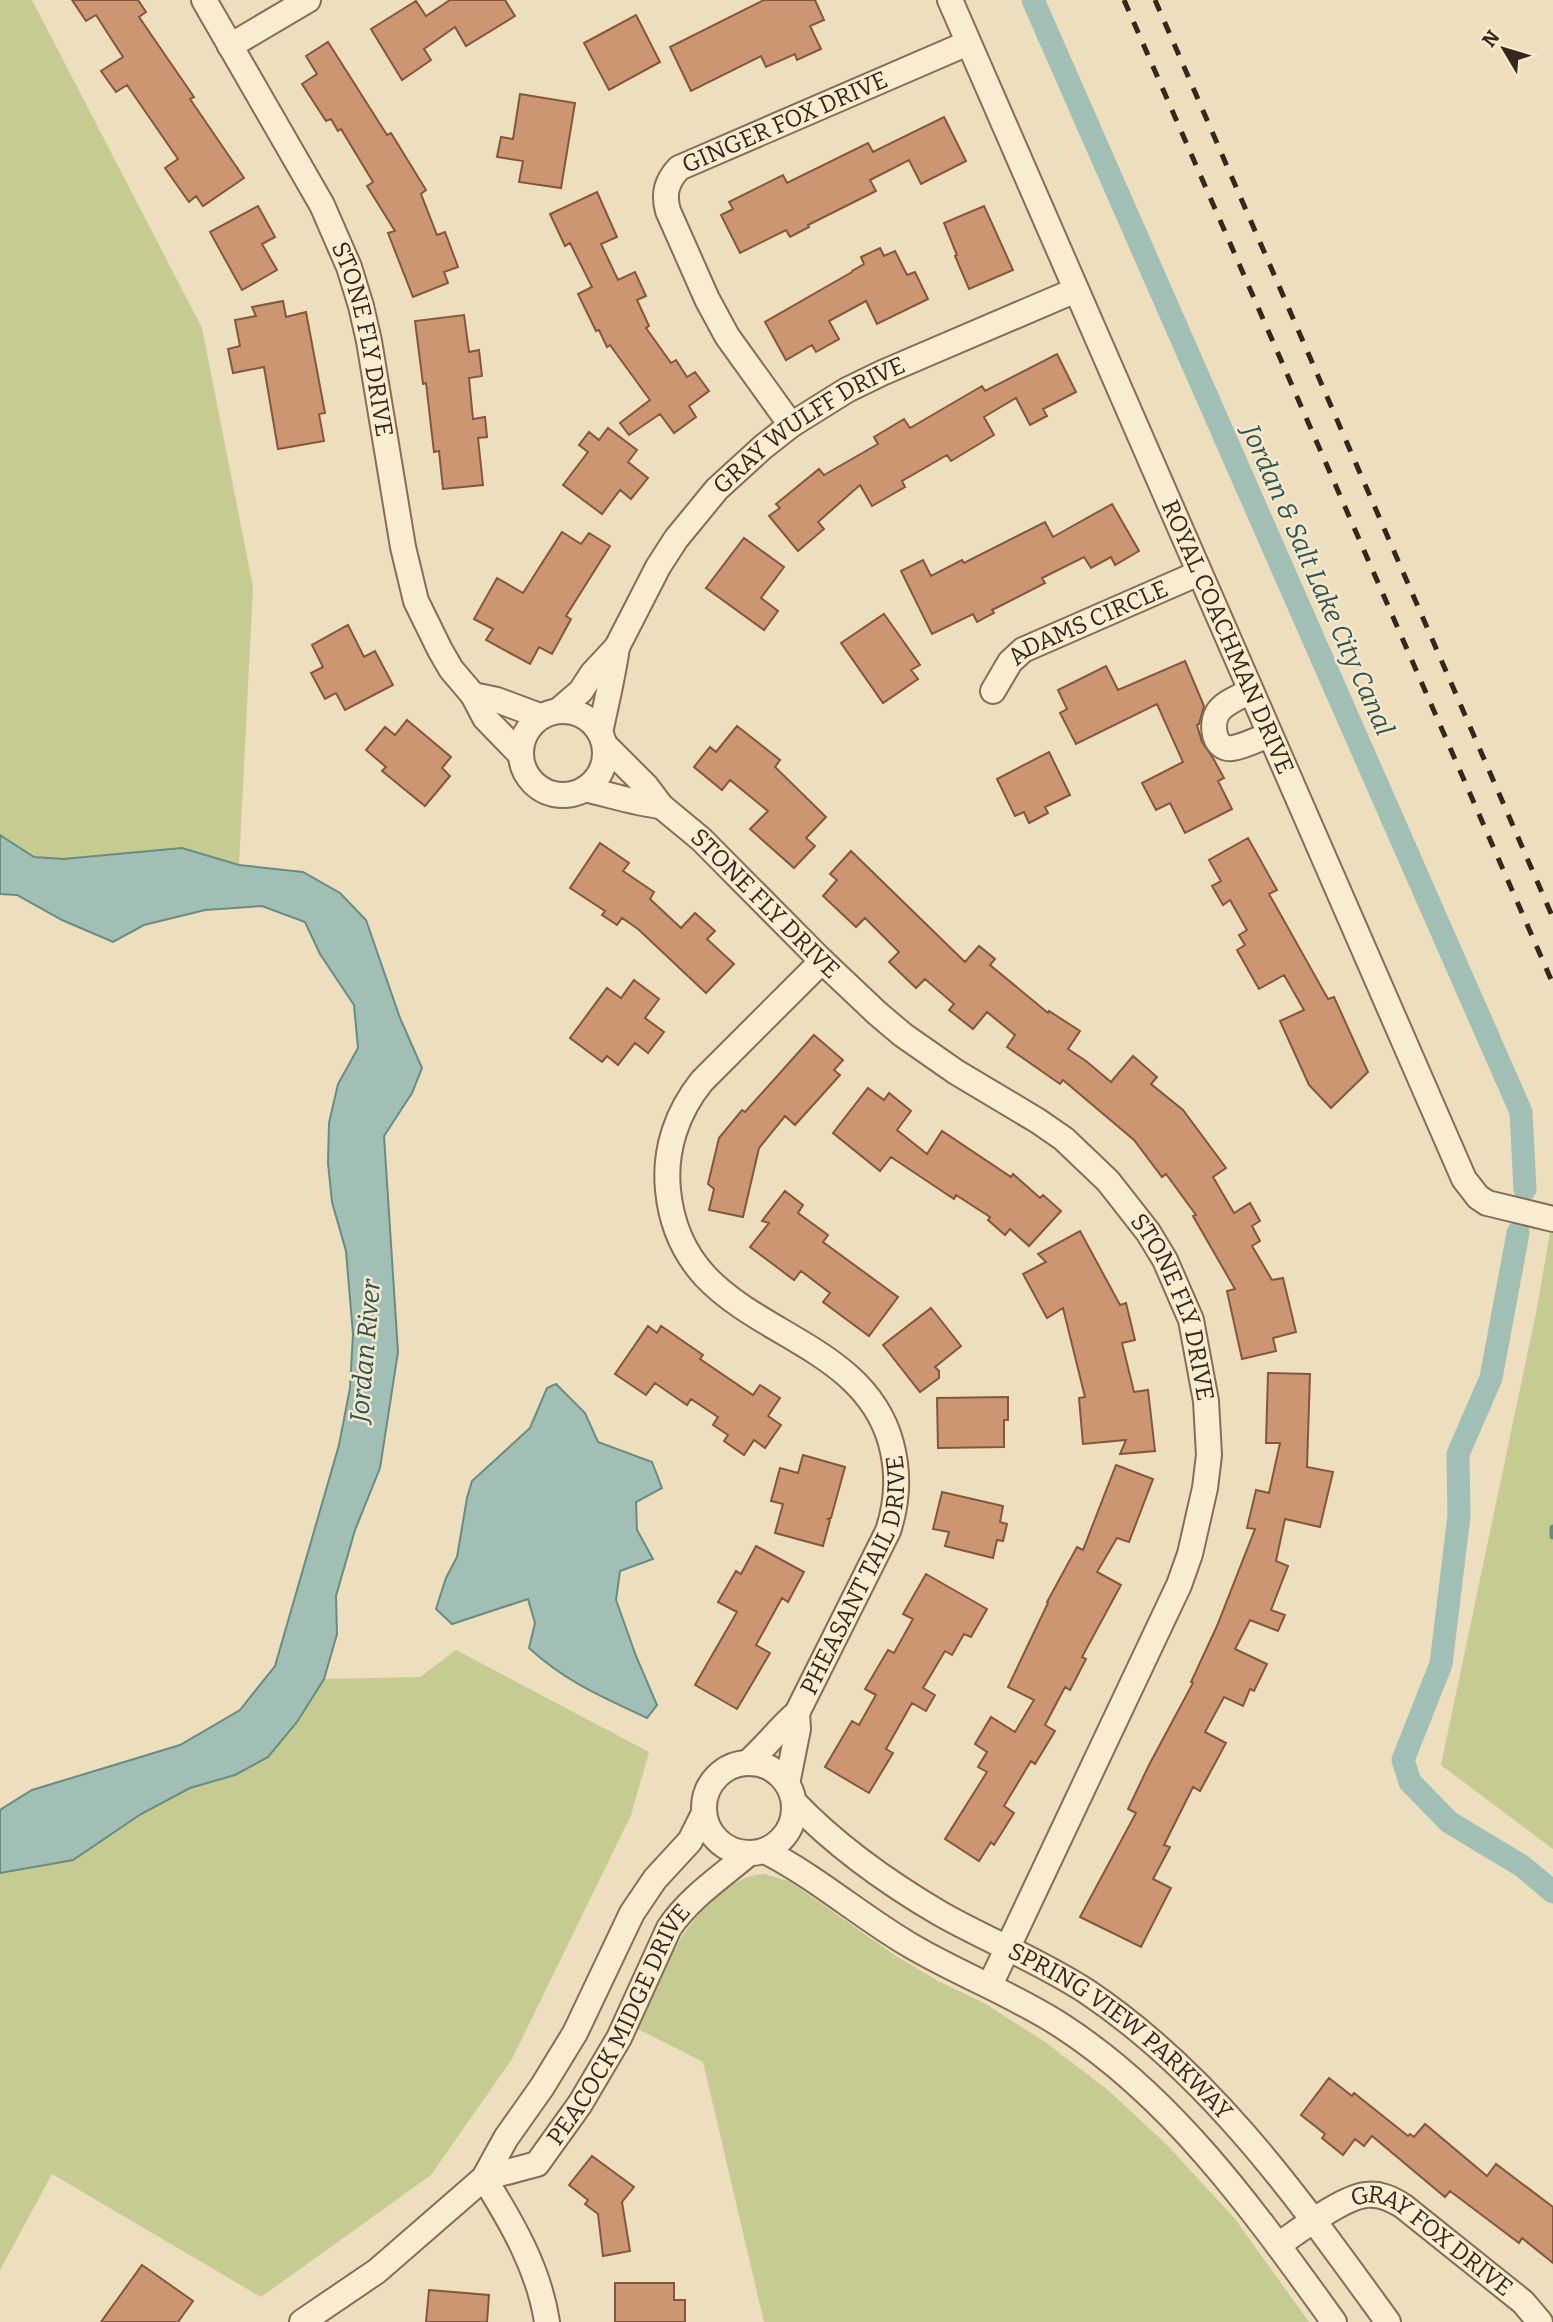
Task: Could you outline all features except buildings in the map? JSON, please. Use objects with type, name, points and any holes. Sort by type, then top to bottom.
[{"type":"street","name":"STONE FLY DRIVE","points":[[204,0],[322,205],[349,267],[369,341],[408,574],[416,601],[433,639],[451,669],[473,695],[485,718],[520,754]]},
{"type":"street","points":[[230,46],[309,0]]},
{"type":"street","name":"ROYAL COACHMAN DRIVE","points":[[950,0],[1464,1179],[1478,1197],[1487,1203],[1553,1219]]},
{"type":"street","name":"GINGER FOX DRIVE","points":[[791,425],[739,354],[707,299],[668,211],[665,195],[669,180],[679,168],[968,43]]},
{"type":"street","name":"GRAY WULFF DRIVE","points":[[550,713],[581,691],[592,674],[617,647],[658,567],[691,520],[740,466],[791,425],[847,390],[1076,290]]},
{"type":"street","name":"ADAMS CIRCLE","points":[[993,691],[1010,663],[1023,650],[1199,573]]},
{"type":"street","name":"GRAY WULFF DRIVE","points":[[603,739],[606,703],[613,682],[617,647]]},
{"type":"street","points":[[1250,691],[1218,711],[1214,726],[1216,740],[1223,747],[1232,749],[1269,735]]},
{"type":"street","points":[[473,695],[550,713],[579,713],[595,724],[603,739],[605,758],[602,770],[595,781],[574,794],[561,796],[548,793],[528,778],[522,767],[520,754],[525,733],[550,713]]},
{"type":"street","name":"STONE FLY DRIVE","points":[[603,739],[661,806],[701,839],[822,961],[903,1035],[956,1072],[1064,1139],[1108,1181],[1147,1232],[1164,1260],[1191,1320],[1203,1375],[1209,1455],[1199,1521],[1179,1585],[990,1985]]},
{"type":"street","name":"STONE FLY DRIVE","points":[[585,789],[636,803],[661,806]]},
{"type":"street","name":"PHEASANT TAIL DRIVE","points":[[747,1763],[797,1713],[888,1531],[896,1497],[895,1458],[882,1418],[849,1375],[737,1302],[705,1276],[680,1240],[671,1212],[667,1180],[672,1137],[689,1098],[702,1081],[822,961]]},
{"type":"street","name":"PHEASANT TAIL DRIVE","points":[[790,1793],[798,1729],[797,1713]]},
{"type":"street","points":[[747,1763],[770,1768],[790,1793],[793,1817],[788,1831],[778,1843],[757,1852],[735,1851],[723,1846],[707,1826],[704,1800],[715,1779],[735,1765],[747,1763]]},
{"type":"street","name":"SPRING VIEW PARKWAY","points":[[790,1793],[826,1835],[888,1879],[939,1913],[1084,1990],[1169,2057],[1247,2135],[1388,2322]]},
{"type":"street","name":"PEACOCK MIDGE DRIVE","points":[[302,2322],[377,2271],[484,2178],[506,2138],[564,2053],[590,2004],[623,1929],[655,1879],[690,1841],[704,1813]]},
{"type":"street","name":"SPRING VIEW PARKWAY","points":[[757,1852],[813,1878],[906,1943],[990,1985],[1064,2027],[1122,2072],[1194,2140],[1231,2183],[1334,2322]]},
{"type":"street","name":"PEACOCK MIDGE DRIVE","points":[[484,2178],[537,2164],[600,2072],[669,1928],[687,1905],[757,1852]]},
{"type":"street","points":[[655,1879],[687,1905]]},
{"type":"street","points":[[484,2178],[524,2246],[536,2278],[547,2322]]},
{"type":"street","name":"GRAY FOX DRIVE","points":[[1278,2245],[1347,2202],[1366,2195],[1385,2197],[1395,2201],[1523,2302],[1540,2322]]},
{"type":"green space","points":[[0,0],[32,0],[202,328],[253,587],[239,865],[182,848],[63,859],[34,857],[0,835]]},
{"type":"green space","points":[[1553,1216],[1553,1849],[1441,1765],[1536,1313]]},
{"type":"green space","points":[[456,1650],[649,1752],[631,1815],[512,2059],[431,2175],[261,2297],[52,2174],[0,2270],[0,1873],[73,1860],[141,1814],[190,1788],[235,1775],[297,1722],[324,1679],[420,1677]]},
{"type":"green space","points":[[764,1874],[789,1881],[893,1954],[938,1981],[984,2003],[1045,2042],[1108,2090],[1169,2147],[1235,2219],[1309,2322],[764,2322],[703,2062],[638,2029],[679,1941],[702,1910],[717,1896],[745,1878]]},
{"type":"water","name":"Jordan River","points":[[0,835],[34,857],[63,859],[182,848],[239,865],[303,872],[340,893],[366,920],[400,1018],[422,1068],[412,1093],[384,1136],[398,1352],[380,1468],[355,1530],[336,1596],[337,1634],[324,1679],[297,1722],[268,1757],[235,1775],[190,1788],[141,1814],[73,1860],[0,1873],[0,1810],[32,1790],[180,1745],[240,1710],[275,1666],[339,1445],[350,1388],[353,1334],[346,1251],[332,1202],[328,1163],[329,1123],[338,1084],[358,1048],[354,1005],[320,954],[305,922],[262,906],[205,910],[144,925],[113,942],[62,920],[17,895],[0,894]]},
{"type":"water","points":[[556,1384],[585,1413],[598,1442],[652,1462],[662,1488],[636,1502],[637,1530],[653,1559],[620,1571],[616,1600],[657,1705],[647,1718],[571,1680],[529,1648],[535,1623],[528,1599],[452,1624],[436,1609],[446,1578],[457,1557],[472,1481],[530,1428],[547,1388]]},
{"type":"waterway","name":"Jordan & Salt Lake City Canal","points":[[1033,0],[1521,1112],[1525,1189]]},
{"type":"waterway","name":"Jordan & Salt Lake City Canal","points":[[1518,1233],[1491,1378],[1458,1454],[1459,1516],[1441,1664],[1403,1760],[1410,1782],[1449,1822],[1522,1866],[1553,1892]]},
{"type":"waterway","points":[[1553,1528],[1553,1536]]},
{"type":"railway","points":[[1124,0],[1553,984]]},
{"type":"railway","points":[[1155,0],[1553,918]]}]
